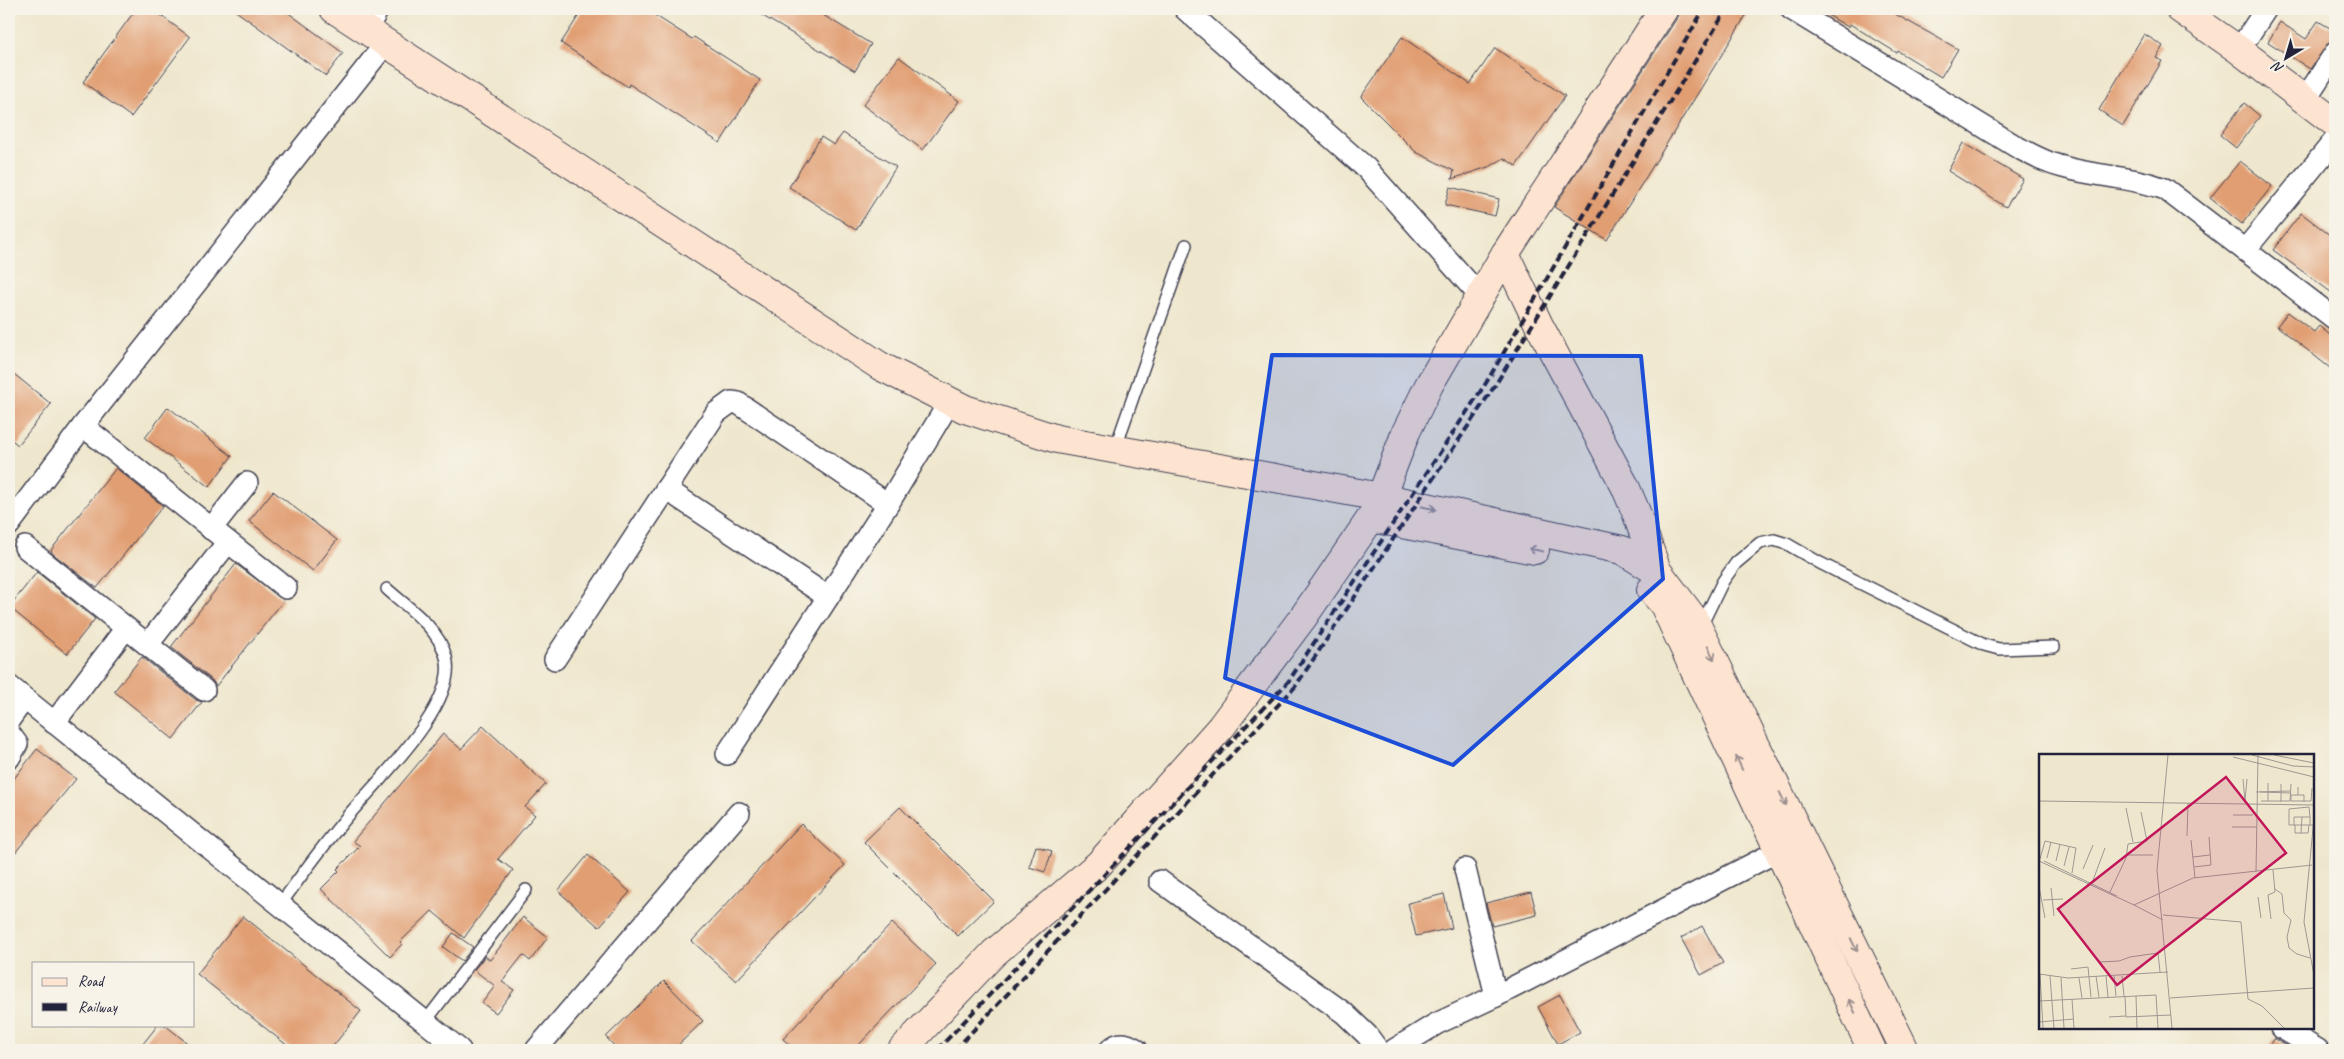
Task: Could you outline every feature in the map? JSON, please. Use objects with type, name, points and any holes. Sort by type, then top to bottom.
[{"type":"street","points":[[334,9],[880,366],[966,409],[1057,439],[1115,449],[1616,565],[1651,590],[1664,605],[1872,1050]]},
{"type":"street","points":[[1185,9],[1366,168],[1480,296]]},
{"type":"street","points":[[902,1050],[994,953],[1099,864],[1221,727],[1304,616],[1376,508],[1406,432],[1429,385],[1480,296],[1505,254],[1664,9]]},
{"type":"street","points":[[1791,9],[2017,147],[2046,162],[2064,168],[2143,181],[2165,190],[2335,319]]},
{"type":"street","points":[[2180,9],[2239,50],[2335,123]]},
{"type":"street","points":[[2239,50],[2266,9]]},
{"type":"street","points":[[9,525],[378,38]]},
{"type":"street","points":[[2304,101],[2335,53]]},
{"type":"street","points":[[2245,250],[2335,140]]},
{"type":"street","points":[[1505,254],[1539,325],[1625,486],[1659,573],[1664,605]]},
{"type":"street","points":[[727,754],[888,504],[950,401]]},
{"type":"street","points":[[555,658],[716,413],[731,402],[738,403],[888,504]]},
{"type":"street","points":[[83,426],[286,588]]},
{"type":"street","points":[[211,529],[247,483]]},
{"type":"street","points":[[666,489],[828,597]]},
{"type":"street","points":[[1376,508],[1622,550],[1659,573],[1699,629],[1905,1050]]},
{"type":"street","points":[[148,644],[228,542]]},
{"type":"street","points":[[25,547],[204,690]]},
{"type":"street","points":[[54,723],[126,628]]},
{"type":"street","points":[[9,720],[17,693],[460,1050]]},
{"type":"street","points":[[9,733],[17,744],[9,758]]},
{"type":"street","points":[[536,1050],[739,813]]},
{"type":"street","points":[[1394,1050],[1436,1024],[1496,996],[1780,850]]},
{"type":"street","points":[[1465,869],[1496,996]]},
{"type":"street","points":[[1160,882],[1344,1013],[1367,1035],[1378,1050]]},
{"type":"street","points":[[2284,1029],[2318,1050]]},
{"type":"street","points":[[1110,1050],[1115,1045],[1124,1043],[1137,1050]]},
{"type":"lane","points":[[378,38],[384,9]]},
{"type":"lane","points":[[1115,449],[1186,245]]},
{"type":"lane","points":[[1699,629],[1723,581],[1736,563],[1760,543],[1774,540],[1787,544],[1820,563],[1984,645],[2000,650],[2054,647]]},
{"type":"lane","points":[[280,905],[343,821],[382,780],[425,724],[445,687],[446,658],[438,638],[420,618],[386,589]]},
{"type":"lane","points":[[425,1022],[526,890]]},
{"type":"highlighted area","points":[[1272,355],[1641,356],[1663,579],[1453,765],[1225,678]]},
{"type":"building","points":[[136,9],[152,9],[190,37],[131,117],[83,82]]},
{"type":"building","points":[[233,9],[283,9],[343,53],[326,76]]},
{"type":"building","points":[[583,9],[645,9],[692,39],[694,37],[760,80],[720,143],[629,84],[628,87],[561,43]]},
{"type":"building","points":[[751,9],[813,9],[871,44],[855,71]]},
{"type":"building","points":[[1679,9],[1750,9],[1607,240],[1554,207],[1677,18]]},
{"type":"building","points":[[1818,9],[1886,9],[1958,49],[1941,77],[1850,24],[1848,27]]},
{"type":"building","points":[[2318,21],[2335,31],[2335,34],[2310,69],[2268,42],[2280,22],[2306,39]]},
{"type":"building","points":[[2144,34],[2163,46],[2156,58],[2162,61],[2123,126],[2099,110]]},
{"type":"building","points":[[1402,37],[1470,84],[1495,48],[1565,96],[1516,166],[1504,158],[1491,166],[1452,179],[1454,171],[1416,152],[1361,97]]},
{"type":"building","points":[[899,57],[959,101],[923,150],[863,105]]},
{"type":"building","points":[[2244,103],[2260,116],[2236,148],[2220,135]]},
{"type":"building","points":[[843,133],[896,167],[856,230],[789,187],[821,137],[834,145]]},
{"type":"building","points":[[1963,143],[2023,179],[2006,207],[1948,171]]},
{"type":"building","points":[[2240,161],[2272,186],[2242,224],[2210,198]]},
{"type":"building","points":[[1450,187],[1499,199],[1495,216],[1445,205]]},
{"type":"building","points":[[2301,213],[2335,239],[2335,295],[2273,250]]},
{"type":"building","points":[[2288,312],[2314,332],[2319,326],[2335,339],[2335,372],[2277,326]]},
{"type":"building","points":[[9,370],[51,404],[18,445],[9,438]]},
{"type":"building","points":[[168,407],[232,456],[209,487],[145,438]]},
{"type":"building","points":[[116,468],[163,506],[97,588],[52,553],[51,550]]},
{"type":"building","points":[[273,491],[337,540],[313,571],[249,521]]},
{"type":"building","points":[[236,564],[284,600],[216,686],[212,680],[171,647]]},
{"type":"building","points":[[37,572],[95,619],[67,654],[9,607]]},
{"type":"building","points":[[142,657],[196,700],[202,702],[173,739],[114,691]]},
{"type":"building","points":[[483,726],[546,784],[525,807],[535,815],[498,859],[513,870],[464,938],[432,911],[400,942],[402,944],[390,957],[321,889],[339,871],[337,869],[360,846],[353,841],[443,734],[461,749]]},
{"type":"building","points":[[37,749],[76,779],[9,860],[9,785]]},
{"type":"building","points":[[900,807],[994,901],[958,936],[864,842]]},
{"type":"building","points":[[801,824],[845,865],[736,981],[692,941]]},
{"type":"building","points":[[1036,846],[1052,851],[1045,872],[1029,867]]},
{"type":"building","points":[[588,855],[630,892],[599,927],[558,891]]},
{"type":"building","points":[[1531,892],[1537,915],[1492,926],[1486,903]]},
{"type":"building","points":[[1444,894],[1452,928],[1416,936],[1408,903]]},
{"type":"building","points":[[243,916],[361,1011],[330,1050],[293,1050],[197,974]]},
{"type":"building","points":[[523,917],[548,937],[530,961],[523,955],[502,982],[514,990],[496,1013],[482,1003],[495,986],[474,970],[485,956],[490,960]]},
{"type":"building","points":[[892,923],[936,964],[854,1050],[795,1050],[783,1039]]},
{"type":"building","points":[[1702,926],[1723,963],[1701,975],[1681,938]]},
{"type":"building","points":[[453,933],[473,947],[462,961],[443,947]]},
{"type":"building","points":[[664,981],[703,1021],[673,1050],[618,1050],[606,1037]]},
{"type":"building","points":[[1560,995],[1580,1032],[1558,1044],[1538,1007]]},
{"type":"building","points":[[157,1026],[166,1026],[196,1050],[138,1050]]},
{"type":"building","points":[[2275,1039],[2294,1050],[2267,1050]]},
{"type":"railway","points":[[937,1050],[1288,682],[1486,383],[1704,9]]},
{"type":"railway","points":[[955,1050],[1295,687],[1494,387],[1727,9]]}]
